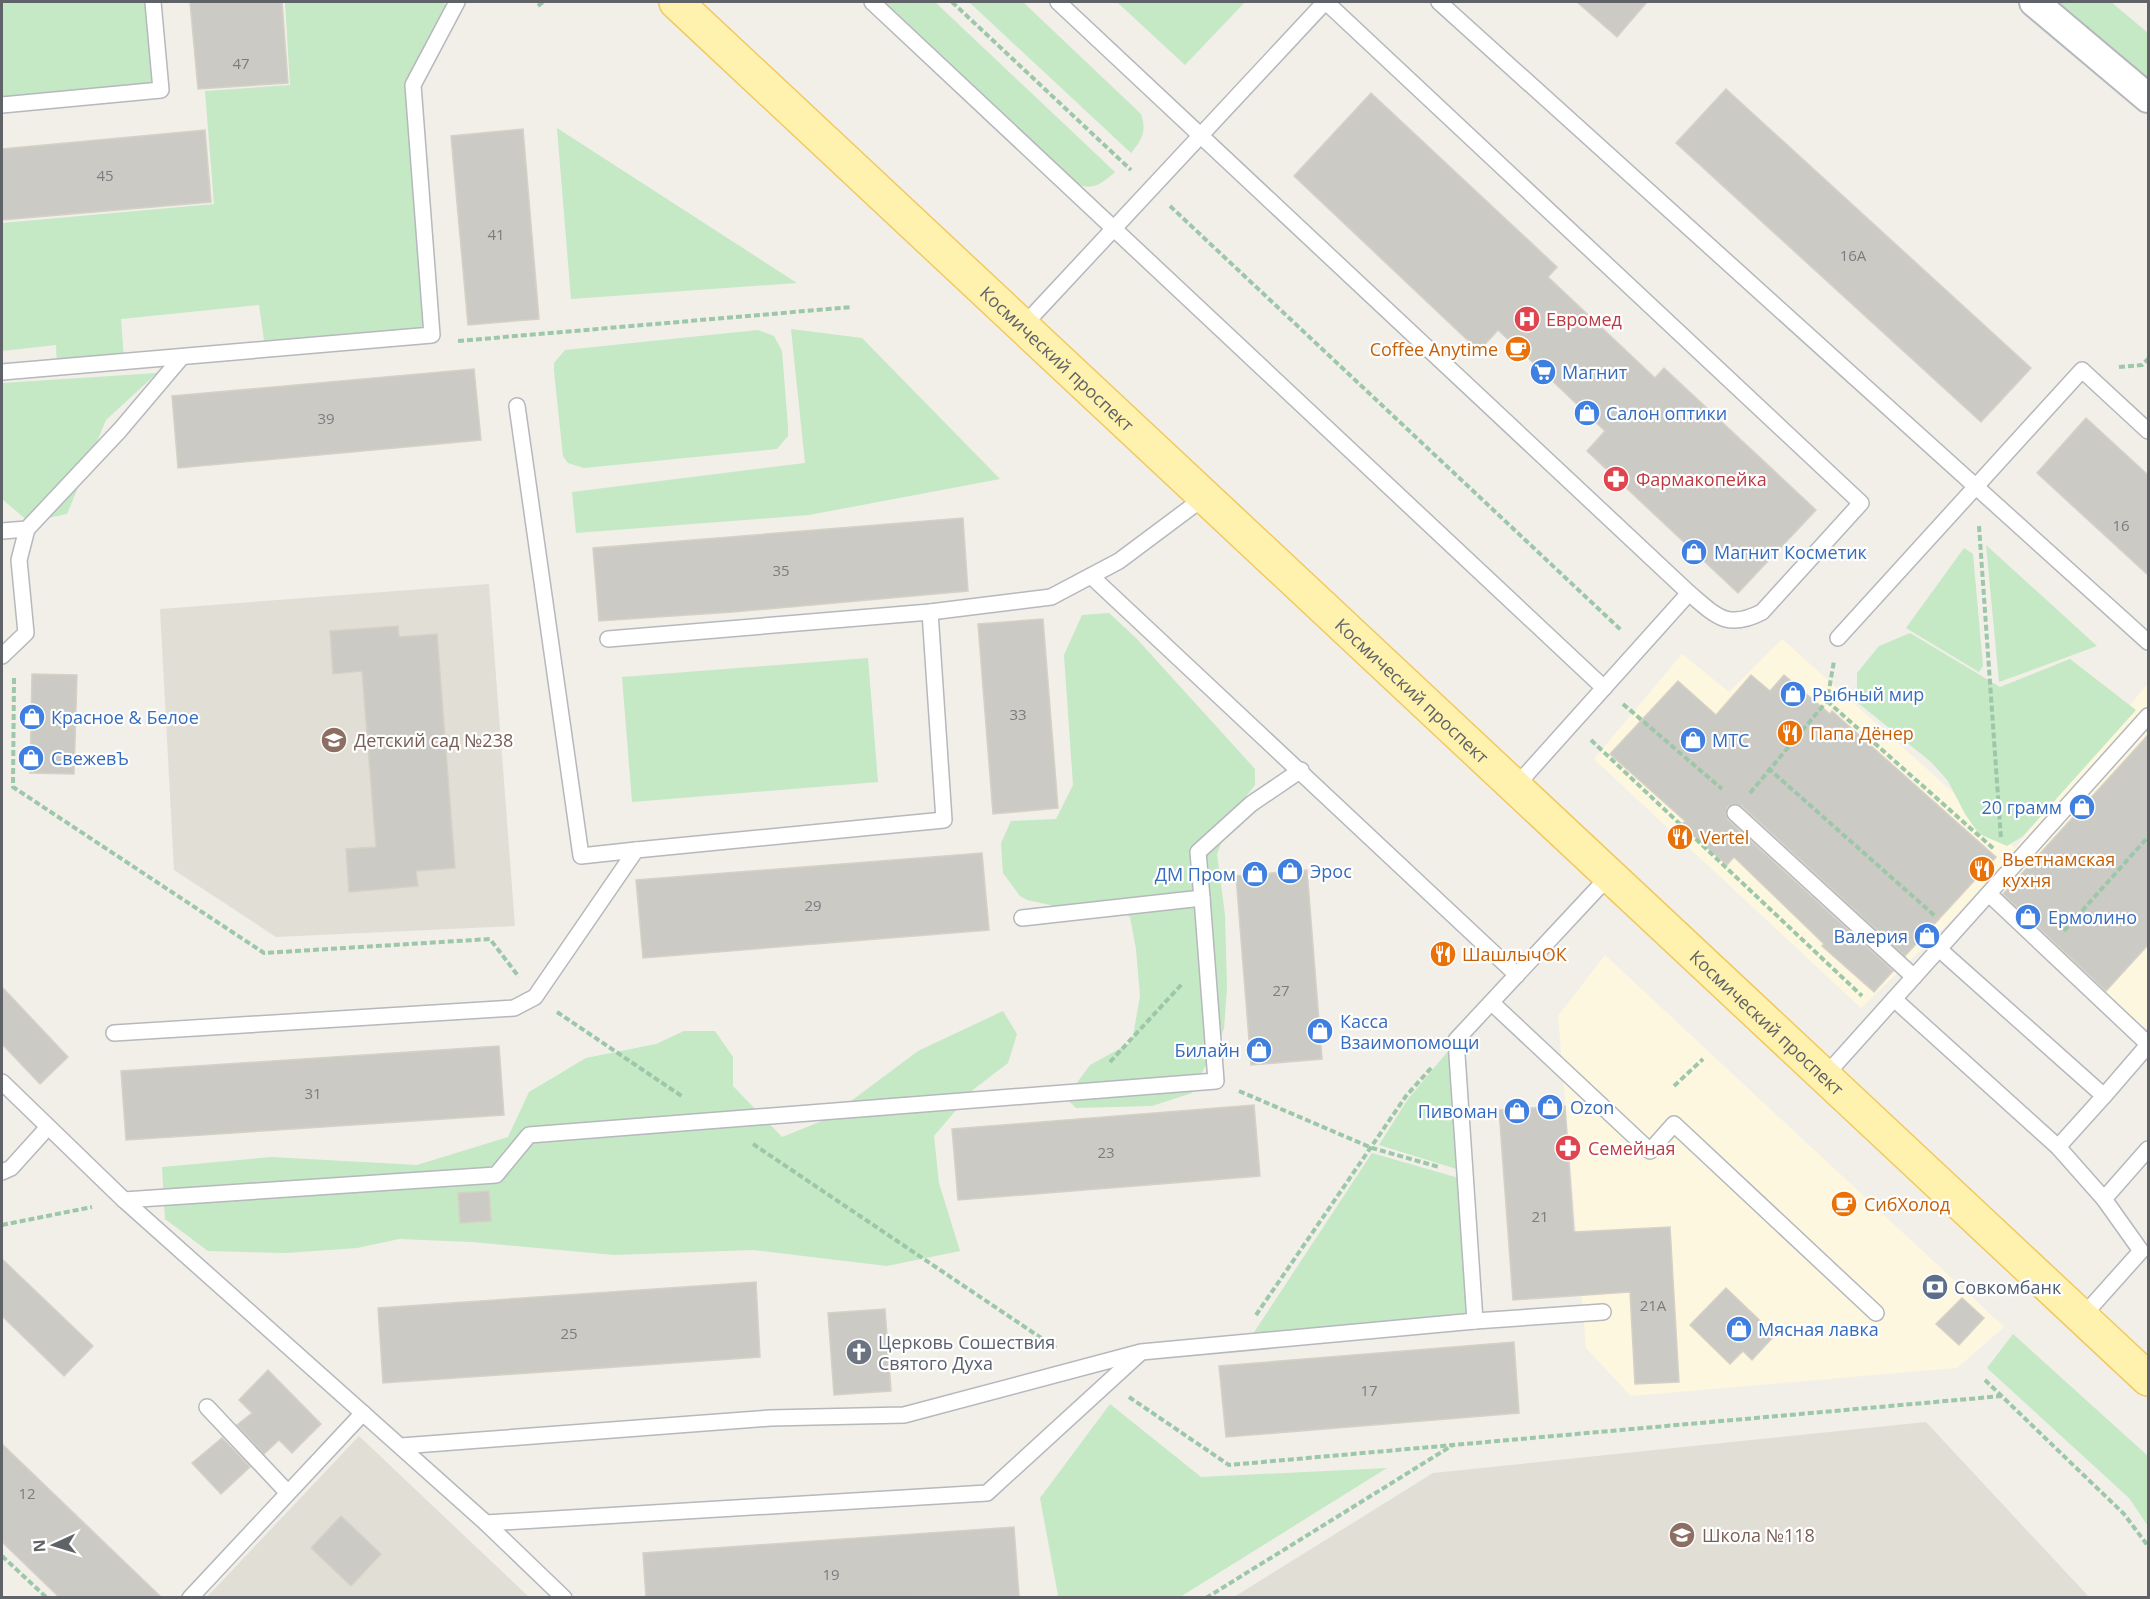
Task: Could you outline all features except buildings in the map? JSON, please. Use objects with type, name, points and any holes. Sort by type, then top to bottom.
[{"type":"main road","name":"Космический проспект","points":[[676,2],[2148,1379]]},
{"type":"street","points":[[2034,2],[2148,98]]},
{"type":"lane","points":[[2,105],[161,90],[153,2]]},
{"type":"lane","points":[[872,2],[1604,688]]},
{"type":"lane","points":[[1023,326],[1150,188],[1201,135],[1326,2],[1861,503],[1762,612],[1743,622],[1716,616],[1689,593],[1201,135],[1059,2]]},
{"type":"lane","points":[[1439,2],[2148,642]]},
{"type":"lane","points":[[2,372],[432,335],[413,85],[454,3]]},
{"type":"lane","points":[[2,656],[26,633],[20,560],[27,529],[120,430],[181,358]]},
{"type":"lane","points":[[1838,638],[2082,370],[2148,431]]},
{"type":"lane","points":[[517,406],[581,856],[944,820],[930,612]]},
{"type":"lane","points":[[608,639],[930,612],[1051,597],[1119,561],[1206,496]]},
{"type":"lane","points":[[2,531],[27,529]]},
{"type":"lane","points":[[1091,576],[1517,975]]},
{"type":"lane","points":[[1515,787],[1689,593]]},
{"type":"lane","points":[[1824,1077],[2148,716]]},
{"type":"lane","points":[[124,1200],[496,1175],[528,1135],[1216,1081],[1198,852],[1251,804],[1301,771]]},
{"type":"lane","points":[[1735,813],[1914,977]]},
{"type":"lane","points":[[114,1033],[514,1008],[535,997],[636,850]]},
{"type":"lane","points":[[1475,1321],[1456,1040],[1610,875]]},
{"type":"lane","points":[[1989,894],[2148,1044],[2058,1147]]},
{"type":"lane","points":[[1022,918],[1202,898]]},
{"type":"lane","points":[[1939,949],[2104,1096]]},
{"type":"lane","points":[[1894,999],[2058,1147],[2145,1247],[2082,1317]]},
{"type":"lane","points":[[1492,1002],[1650,1151],[1674,1124],[1876,1313]]},
{"type":"lane","points":[[2,1082],[124,1200],[401,1446],[564,1598]]},
{"type":"lane","points":[[2,1172],[11,1168],[48,1127]]},
{"type":"lane","points":[[2104,1199],[2148,1149]]},
{"type":"lane","points":[[401,1446],[770,1418],[904,1415],[1141,1352],[1475,1321],[1603,1312]]},
{"type":"lane","points":[[486,1523],[987,1493],[1141,1352]]},
{"type":"lane","points":[[207,1407],[288,1493]]},
{"type":"lane","points":[[190,1598],[363,1413]]},
{"type":"path","points":[[538,6],[543,2]]},
{"type":"path","points":[[952,2],[1639,647]]},
{"type":"path","points":[[451,341],[852,307]]},
{"type":"path","points":[[1977,486],[2004,877]]},
{"type":"path","points":[[1735,813],[1768,768],[1827,701],[1838,638]]},
{"type":"path","points":[[8,678],[14,678],[13,786],[264,953],[490,939],[535,997],[1084,1367]]},
{"type":"path","points":[[1604,688],[1729,795],[1735,813]]},
{"type":"path","points":[[1827,701],[2002,857]]},
{"type":"path","points":[[1573,723],[1881,1014]]},
{"type":"path","points":[[1768,768],[1954,933]]},
{"type":"path","points":[[2047,949],[2148,837]]},
{"type":"path","points":[[1083,1091],[1207,957]]},
{"type":"path","points":[[1237,1342],[1406,1096],[1456,1040]]},
{"type":"path","points":[[1674,1086],[1703,1059]]},
{"type":"path","points":[[1216,1081],[1372,1148],[1466,1175]]},
{"type":"path","points":[[2,1225],[124,1200]]},
{"type":"path","points":[[1985,1380],[2124,1514],[2148,1546]]},
{"type":"path","points":[[1108,1383],[1229,1465],[2002,1396]]},
{"type":"path","points":[[1206,1598],[1455,1444]]},
{"type":"path","points":[[2,1556],[47,1598]]},
{"type":"shaded area","name":"Детский сад №238","points":[[489,584],[515,926],[276,937],[174,870],[160,609]]},
{"type":"shaded area","points":[[1782,639],[2015,848],[2148,683],[2148,1030],[1983,890],[1861,1008],[1594,759],[1682,654],[1729,692]]},
{"type":"shaded area","points":[[1605,955],[2004,1327],[1957,1368],[1631,1396],[1586,1348],[1558,1016]]},
{"type":"shaded area","name":"Школа №118","points":[[1926,1422],[2089,1597],[1234,1597],[1433,1473]]},
{"type":"shaded area","points":[[359,1436],[529,1597],[206,1598]]},
{"type":"green space","points":[[2,2],[149,2],[158,88],[2,102]]},
{"type":"green space","points":[[285,2],[443,2],[448,7],[410,81],[428,333],[265,347],[259,305],[121,319],[124,359],[57,366],[56,345],[2,351],[2,223],[214,204],[205,91],[290,85]]},
{"type":"green space","points":[[881,2],[935,2],[1115,172],[1093,186],[1076,184]]},
{"type":"green space","points":[[969,2],[1023,2],[1141,114],[1144,126],[1142,135],[1131,153]]},
{"type":"green space","points":[[1117,2],[1245,2],[1185,65]]},
{"type":"green space","points":[[2043,2],[2111,2],[2148,33],[2148,92]]},
{"type":"green space","points":[[557,128],[797,283],[571,299]]},
{"type":"green space","points":[[791,329],[862,338],[1000,479],[809,515],[576,533],[572,492],[805,463]]},
{"type":"green space","points":[[758,330],[774,336],[782,351],[788,436],[777,449],[584,468],[568,463],[563,456],[554,363],[565,350]]},
{"type":"green space","points":[[157,373],[106,420],[67,514],[29,522],[2,499],[2,383]]},
{"type":"green space","points":[[1986,545],[2097,646],[1999,682]]},
{"type":"green space","points":[[1964,548],[1973,554],[1983,666],[1979,672],[1906,628]]},
{"type":"green space","points":[[1109,613],[1136,638],[1255,769],[1255,785],[1232,814],[1217,854],[1225,915],[1227,988],[1224,1029],[1192,1093],[1152,1106],[1076,1108],[1066,1098],[1090,1065],[1132,1042],[1140,996],[1136,949],[1130,917],[1104,903],[1064,908],[1027,900],[1020,896],[1003,873],[1001,843],[1011,821],[1056,819],[1073,785],[1064,655],[1082,615]]},
{"type":"green space","points":[[1910,633],[2000,687],[2070,659],[2136,710],[2023,836],[2007,846],[1979,834],[1965,814],[1948,781],[1931,762],[1857,702],[1857,673],[1879,646]]},
{"type":"green space","points":[[868,658],[878,782],[632,802],[622,677]]},
{"type":"green space","points":[[1003,1011],[1017,1034],[1008,1063],[974,1089],[934,1136],[939,1183],[960,1251],[887,1266],[753,1250],[614,1255],[472,1242],[399,1239],[357,1248],[286,1253],[208,1251],[165,1219],[162,1167],[271,1157],[417,1165],[508,1137],[529,1092],[586,1058],[656,1044],[684,1031],[715,1031],[733,1057],[733,1086],[782,1137],[827,1119],[918,1051]]},
{"type":"green space","points":[[1455,1043],[1463,1171],[1379,1145],[1408,1099]]},
{"type":"green space","points":[[1372,1153],[1462,1179],[1467,1314],[1251,1337]]},
{"type":"green space","points":[[2013,1334],[2148,1456],[2148,1526],[2129,1498],[1987,1368]]},
{"type":"green space","points":[[1110,1404],[1201,1477],[1387,1468],[1180,1597],[1054,1597],[1058,1595],[1040,1498]]},
{"type":"place","name":"Евромед","points":[[1527,319]]},
{"type":"place","name":"Coffee Anytime","points":[[1518,349]]},
{"type":"place","name":"Магнит","points":[[1543,372]]},
{"type":"place","name":"Салон оптики","points":[[1587,413]]},
{"type":"place","name":"Фармакопейка","points":[[1616,479]]},
{"type":"place","name":"Магнит Косметик","points":[[1694,552]]},
{"type":"place","name":"Рыбный мир","points":[[1793,694]]},
{"type":"place","name":"Красное & Белое","points":[[32,717]]},
{"type":"place","name":"Папа Дёнер","points":[[1790,733]]},
{"type":"place","name":"Детский сад №238","points":[[334,740]]},
{"type":"place","name":"МТС","points":[[1693,740]]},
{"type":"place","name":"СвежевЪ","points":[[31,758]]},
{"type":"place","name":"20 грамм","points":[[2082,807]]},
{"type":"place","name":"Vertel","points":[[1680,837]]},
{"type":"place","name":"Вьетнамская кухня","points":[[1982,869]]},
{"type":"place","name":"Эрос","points":[[1290,871]]},
{"type":"place","name":"ДМ Пром","points":[[1255,874]]},
{"type":"place","name":"Ермолино","points":[[2028,917]]},
{"type":"place","name":"Валерия","points":[[1927,936]]},
{"type":"place","name":"ШашлычОК","points":[[1443,954]]},
{"type":"place","name":"Касса Взаимопомощи","points":[[1320,1031]]},
{"type":"place","name":"Билайн","points":[[1259,1050]]},
{"type":"place","name":"Ozon","points":[[1550,1107]]},
{"type":"place","name":"Пивоман","points":[[1517,1111]]},
{"type":"place","name":"Семейная","points":[[1568,1148]]},
{"type":"place","name":"СибХолод","points":[[1844,1204]]},
{"type":"place","name":"Совкомбанк","points":[[1935,1287]]},
{"type":"place","name":"Мясная лавка","points":[[1739,1329]]},
{"type":"place","name":"Церковь Сошествия Святого Духа","points":[[859,1352]]},
{"type":"place","name":"Школа №118","points":[[1682,1535]]}]
